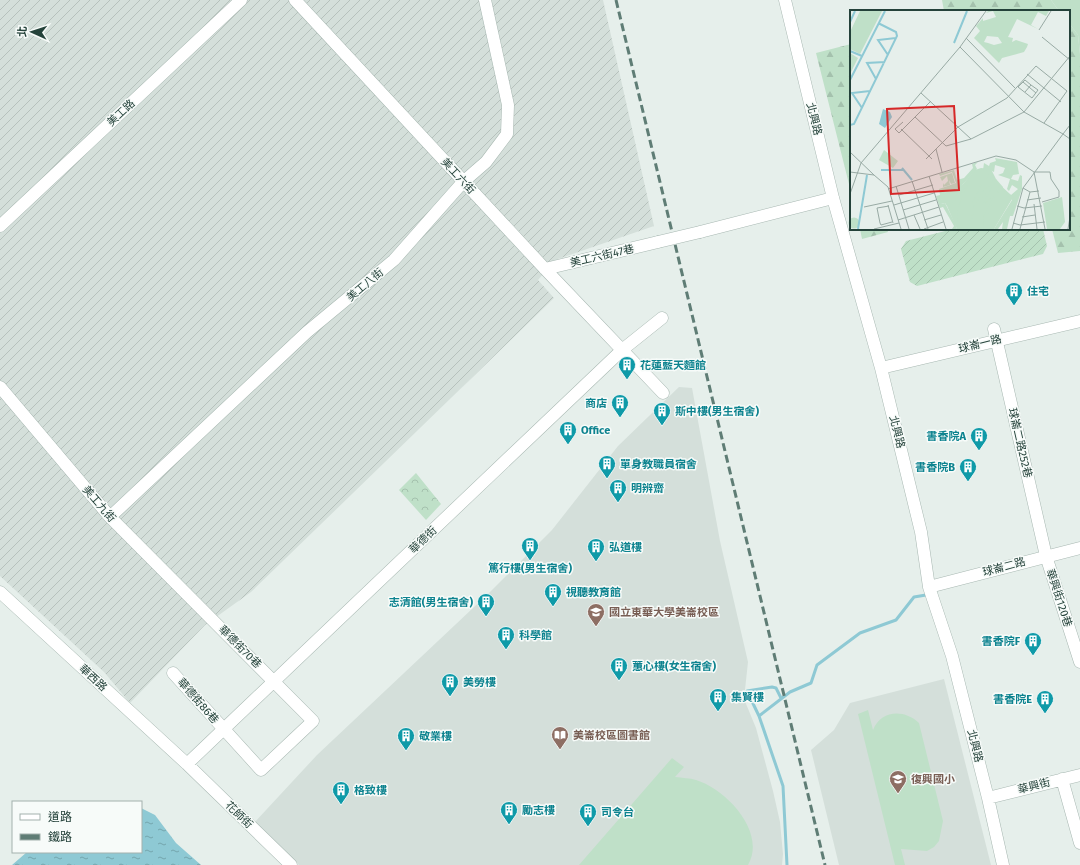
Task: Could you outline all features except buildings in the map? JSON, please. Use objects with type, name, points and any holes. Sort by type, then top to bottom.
[{"type":"street","name":"美工路","points":[[0,226],[242,0]]},
{"type":"street","name":"美工六街","points":[[295,0],[545,269],[663,393]]},
{"type":"street","name":"美工八街","points":[[110,517],[307,332],[394,260],[464,182],[486,162],[507,134],[508,105],[485,0]]},
{"type":"street","name":"北興路","points":[[785,0],[833,198],[881,368],[921,532],[929,587],[952,656],[988,798],[1003,865]]},
{"type":"street","name":"美工六街47巷","points":[[545,269],[833,198]]},
{"type":"street","name":"華德街","points":[[187,764],[622,350],[662,318]]},
{"type":"street","name":"球崙一路","points":[[881,368],[996,334],[1080,321]]},
{"type":"street","name":"球崙二路252巷","points":[[996,334],[1046,556]]},
{"type":"street","name":"美工九街","points":[[0,387],[110,517],[206,614]]},
{"type":"street","name":"球崙二路","points":[[929,587],[1080,548]]},
{"type":"street","name":"華興街120巷","points":[[1046,556],[1080,662]]},
{"type":"street","name":"華西路","points":[[0,592],[187,764]]},
{"type":"street","name":"華德街70巷","points":[[206,614],[313,721],[261,770]]},
{"type":"street","name":"華德街86巷","points":[[173,673],[223,730],[261,770]]},
{"type":"street","name":"花師街","points":[[187,764],[291,865]]},
{"type":"street","name":"華興街","points":[[988,798],[1080,774]]},
{"type":"street","points":[[1062,779],[1079,838]]},
{"type":"shaded area","points":[[0,0],[603,0],[654,226],[555,260],[538,280],[554,298],[251,592],[205,625],[130,703],[104,672],[0,576]]},
{"type":"shaded area","name":"國立東華大學美崙校區","points":[[679,387],[692,388],[720,541],[748,662],[744,699],[756,728],[773,791],[780,822],[783,854],[782,865],[299,865],[254,823],[317,755],[490,592],[552,530],[618,446]]},
{"type":"shaded area","name":"復興國小","points":[[944,679],[991,865],[839,865],[811,750],[834,730],[850,703]]},
{"type":"green space","points":[[942,0],[1051,0],[1058,10],[944,10]]},
{"type":"green space","points":[[1051,0],[1080,0],[1080,54],[1078,35],[1070,24],[1070,10],[1058,10]]},
{"type":"green space","points":[[1070,24],[1078,35],[1080,54],[1080,251],[1058,253],[1052,230],[1070,230]]},
{"type":"green space","points":[[850,44],[850,188],[816,53]]},
{"type":"green space","points":[[860,230],[887,230],[888,232],[862,239]]},
{"type":"green space","points":[[949,230],[1043,230],[1047,246],[1043,254],[917,286],[910,282],[901,249],[906,241]]},
{"type":"green space","points":[[416,473],[441,504],[426,520],[399,490]]},
{"type":"green space","points":[[868,710],[873,730],[881,718],[893,714],[907,715],[919,723],[943,821],[939,841],[934,847],[927,851],[901,849],[905,865],[895,865],[858,714]]},
{"type":"green space","points":[[672,758],[684,767],[675,777],[694,779],[708,785],[731,802],[740,814],[748,826],[752,839],[752,852],[748,865],[579,865]]},
{"type":"water","points":[[142,808],[155,815],[176,843],[201,865],[12,865],[26,853],[142,853]]},
{"type":"waterway","points":[[787,865],[783,786],[759,716],[790,692],[811,683],[817,665],[860,633],[896,620],[914,597],[926,595]]},
{"type":"waterway","points":[[759,716],[747,691],[772,687],[776,688],[781,698]]},
{"type":"railway","points":[[616,0],[825,865]]},
{"type":"place","name":"住宅","points":[[1014,306]]},
{"type":"place","name":"花蓮藍天麵館","points":[[627,380]]},
{"type":"place","name":"商店","points":[[620,418]]},
{"type":"place","name":"斯中樓(男生宿舍)","points":[[662,426]]},
{"type":"place","name":"Office","points":[[568,445]]},
{"type":"place","name":"書香院A","points":[[979,451]]},
{"type":"place","name":"單身教職員宿舍","points":[[607,479]]},
{"type":"place","name":"書香院B","points":[[968,482]]},
{"type":"place","name":"明辨齋","points":[[618,503]]},
{"type":"place","name":"篤行樓(男生宿舍)","points":[[530,561]]},
{"type":"place","name":"弘道樓","points":[[596,562]]},
{"type":"place","name":"視聽教育館","points":[[553,607]]},
{"type":"place","name":"志清館(男生宿舍)","points":[[486,617]]},
{"type":"place","name":"國立東華大學美崙校區","points":[[596,627]]},
{"type":"place","name":"科學館","points":[[506,650]]},
{"type":"place","name":"書香院F","points":[[1033,656]]},
{"type":"place","name":"蕙心樓(女生宿舍)","points":[[619,681]]},
{"type":"place","name":"美勞樓","points":[[450,697]]},
{"type":"place","name":"集賢樓","points":[[718,712]]},
{"type":"place","name":"書香院E","points":[[1045,714]]},
{"type":"place","name":"美崙校區圖書館","points":[[560,750]]},
{"type":"place","name":"敬業樓","points":[[406,751]]},
{"type":"place","name":"復興國小","points":[[898,794]]},
{"type":"place","name":"格致樓","points":[[341,805]]},
{"type":"place","name":"勵志樓","points":[[509,825]]},
{"type":"place","name":"司令台","points":[[588,827]]}]
